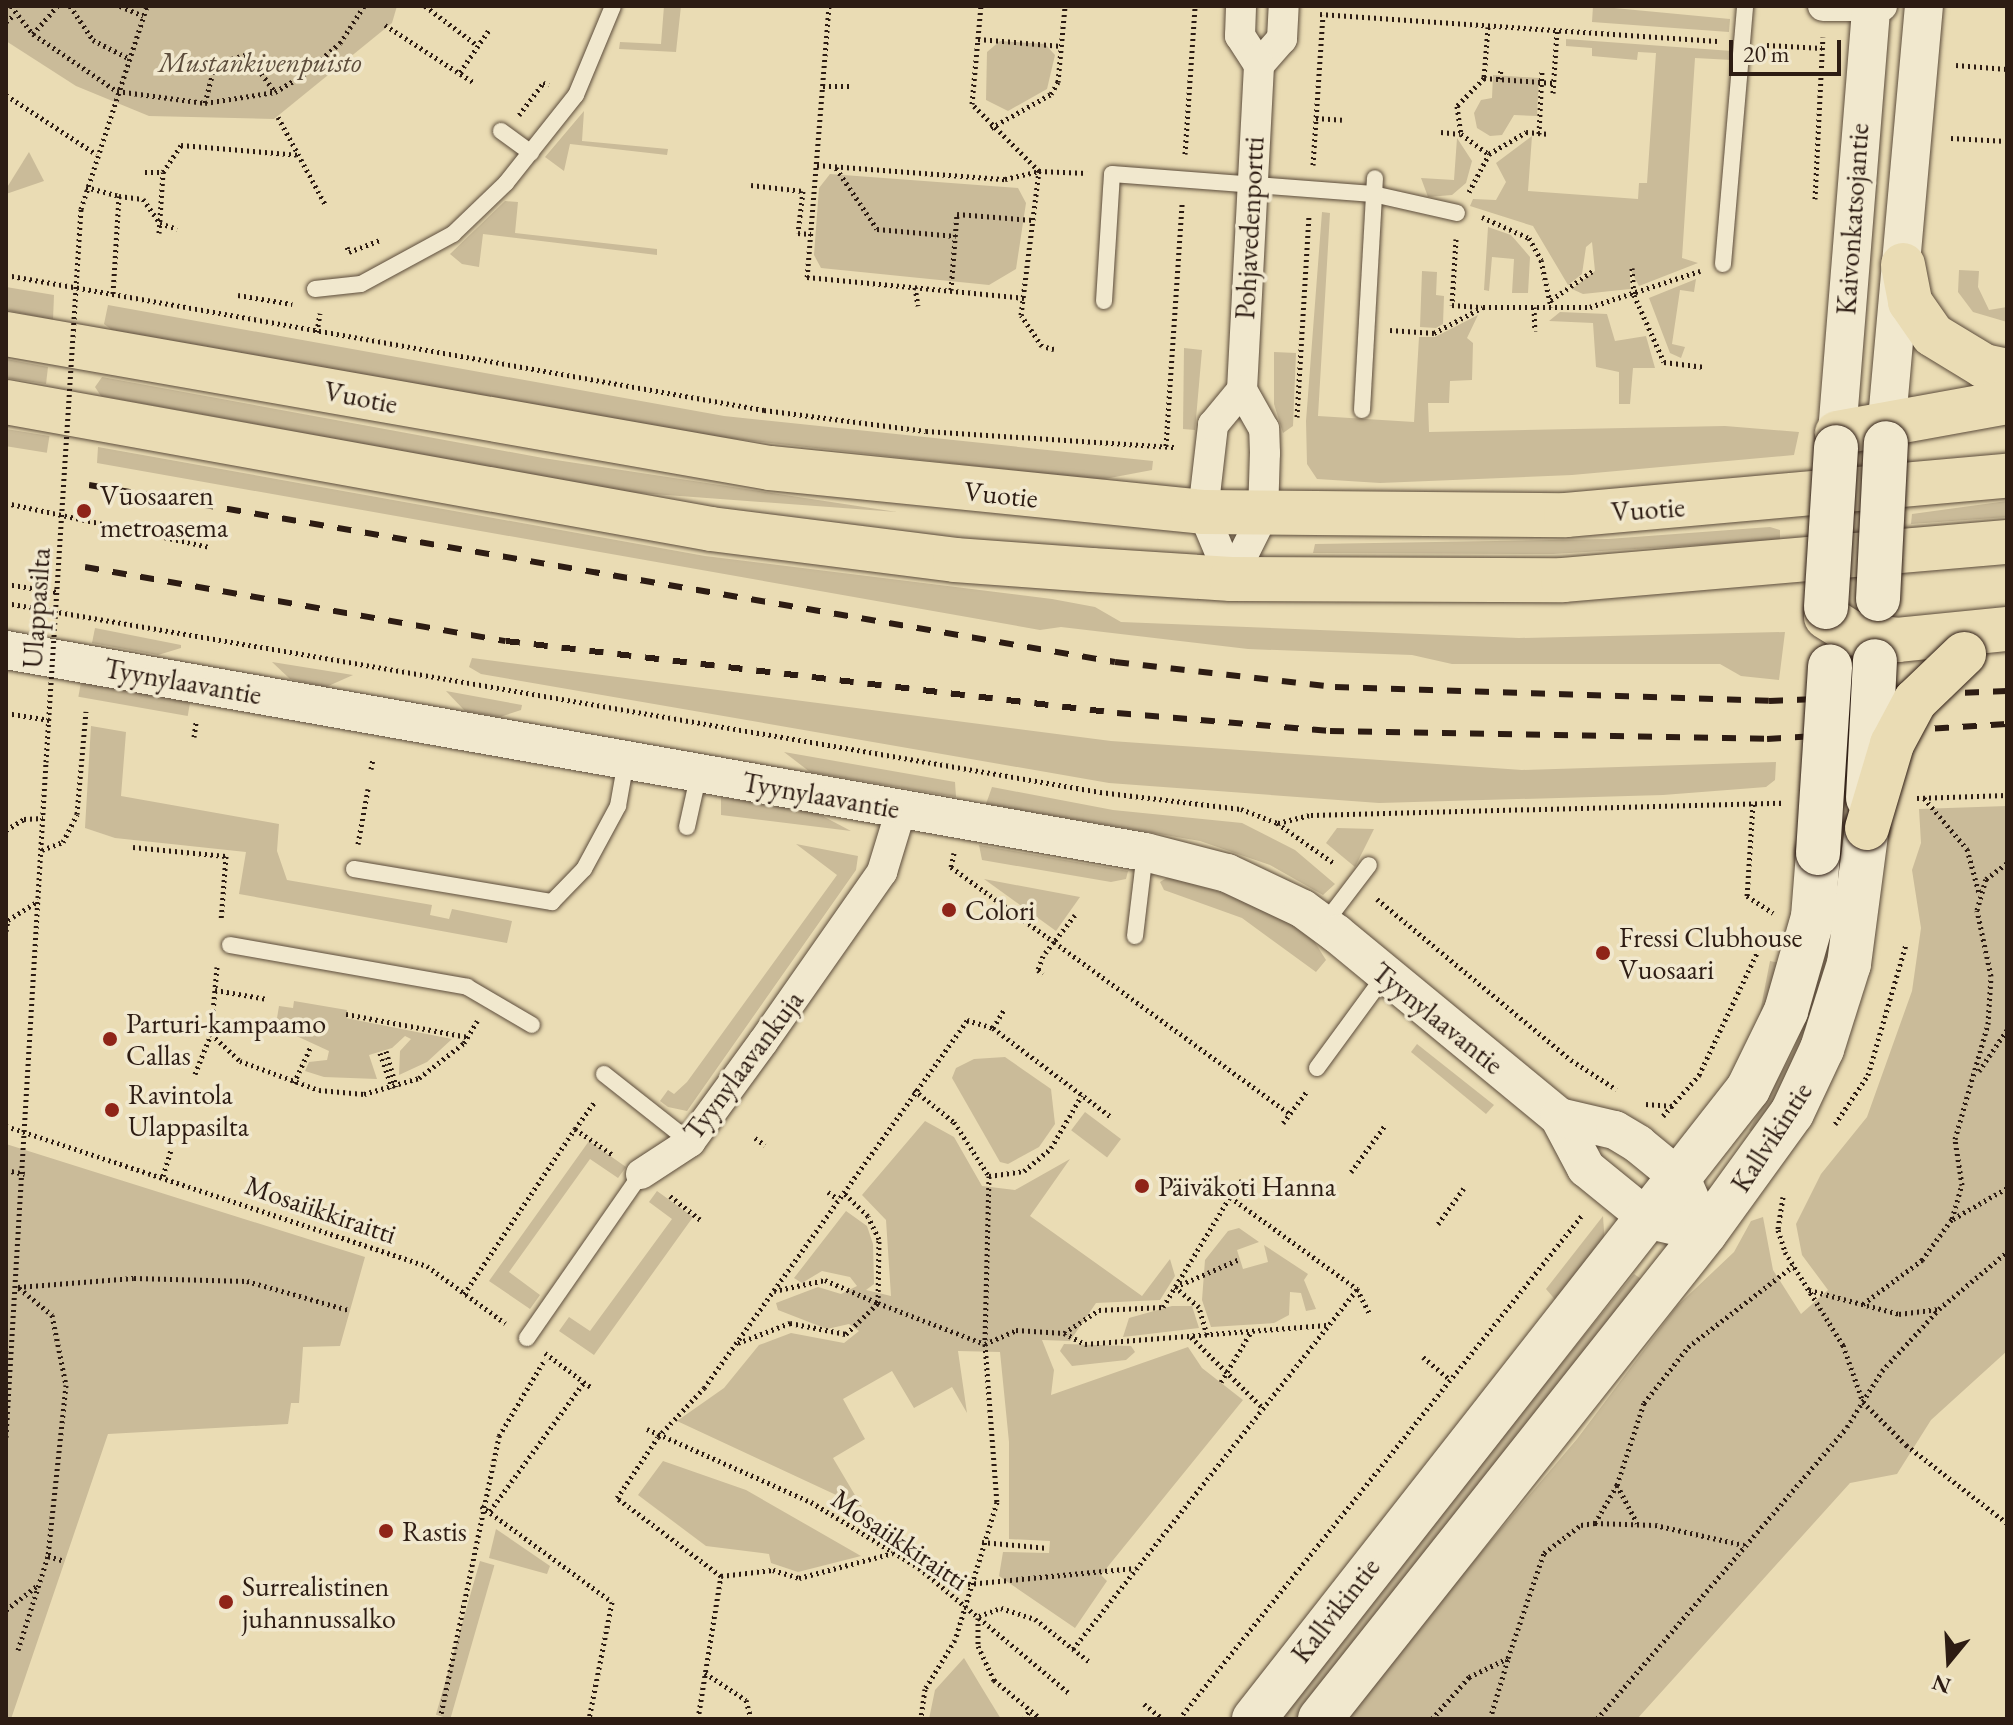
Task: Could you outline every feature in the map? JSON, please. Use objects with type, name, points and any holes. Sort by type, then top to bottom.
[{"type":"main road","points":[[1903,265],[1910,302],[1933,335],[1984,366],[2007,371]]},
{"type":"main road","name":"Vuotie","points":[[6,334],[770,468],[1203,512],[1263,515],[1566,515],[2007,476]]},
{"type":"main road","points":[[6,402],[711,529],[955,560],[1231,579],[1563,580],[2007,542]]},
{"type":"main road","points":[[1837,440],[1886,432],[2007,402]]},
{"type":"main road","name":"Kallvikintie","points":[[1320,1719],[1705,1233],[1807,1086],[1849,964],[1864,875],[1886,432]]},
{"type":"main road","name":"Kallvikintie","points":[[1254,1719],[1456,1456],[1682,1180],[1748,1089],[1781,1023],[1813,917],[1830,666],[1826,612],[1837,440]]},
{"type":"main road","points":[[1826,612],[1876,633],[2007,629]]},
{"type":"main road","points":[[1867,828],[1892,744],[1915,701],[1964,654],[2007,635]]},
{"type":"street","points":[[1241,6],[1240,36],[1259,65],[1282,39],[1284,6]]},
{"type":"street","points":[[1823,6],[1874,7]]},
{"type":"street","name":"Kaivonkatsojantie","points":[[1886,432],[1924,6]]},
{"type":"street","name":"Kaivonkatsojantie","points":[[1837,440],[1874,7]]},
{"type":"street","name":"Pohjavedenportti","points":[[1242,390],[1259,65]]},
{"type":"street","points":[[1242,390],[1264,429],[1263,515],[1231,579],[1203,512],[1213,425],[1242,390]]},
{"type":"street","name":"Tyynylaavantie","points":[[6,650],[1145,852],[1227,873],[1324,924],[1559,1117],[1586,1168],[1650,1220],[1705,1233]]},
{"type":"street","name":"Tyynylaavankuja","points":[[641,1174],[690,1142],[882,872],[901,810]]},
{"type":"street","name":"Tyynylaavantie","points":[[1559,1117],[1615,1130],[1682,1180],[1705,1233]]},
{"type":"lane","points":[[315,289],[361,284],[421,256],[453,234],[531,153],[576,95],[613,6]]},
{"type":"lane","points":[[1723,264],[1745,6]]},
{"type":"lane","points":[[501,131],[531,153]]},
{"type":"lane","points":[[1104,301],[1112,174],[1311,188],[1374,186],[1457,213]]},
{"type":"lane","points":[[1362,410],[1374,186]]},
{"type":"lane","points":[[354,869],[552,902],[584,869],[618,806],[626,761]]},
{"type":"lane","points":[[687,827],[699,773]]},
{"type":"lane","points":[[1135,936],[1145,852]]},
{"type":"lane","points":[[1324,924],[1369,865]]},
{"type":"lane","points":[[230,945],[467,987],[532,1025]]},
{"type":"lane","points":[[1317,1068],[1385,975]]},
{"type":"lane","points":[[607,1077],[690,1142]]},
{"type":"lane","name":"Tyynylaavankuja","points":[[527,1338],[641,1174]]},
{"type":"path","points":[[11,6],[33,34],[117,91],[205,103],[275,92],[340,43],[364,6]]},
{"type":"path","points":[[33,34],[57,6]]},
{"type":"path","points":[[70,6],[93,40],[128,58]]},
{"type":"path","points":[[120,6],[143,16]]},
{"type":"path","name":"Ulappasilta","points":[[6,1437],[25,1174],[46,762],[81,209],[96,154],[147,6]]},
{"type":"path","points":[[425,6],[477,45]]},
{"type":"path","points":[[829,6],[807,277],[1024,298]]},
{"type":"path","points":[[981,6],[972,104],[991,128],[1039,171]]},
{"type":"path","points":[[991,128],[1051,94],[1062,46],[1065,6]]},
{"type":"path","points":[[6,275],[764,410],[1160,450],[1166,446],[1195,6]]},
{"type":"path","points":[[6,22],[15,14]]},
{"type":"path","points":[[1296,435],[1323,15],[1822,48]]},
{"type":"path","points":[[385,25],[473,82]]},
{"type":"path","points":[[1461,134],[1457,106],[1484,78],[1488,27]]},
{"type":"path","points":[[460,72],[489,30]]},
{"type":"path","points":[[1553,93],[1557,31]]},
{"type":"path","points":[[978,39],[1062,46]]},
{"type":"path","points":[[1954,79],[1955,50]]},
{"type":"path","points":[[205,103],[215,64],[247,54],[275,92]]},
{"type":"path","points":[[1955,65],[2007,69]]},
{"type":"path","points":[[1500,79],[1501,68]]},
{"type":"path","points":[[1539,134],[1542,71]]},
{"type":"path","points":[[1484,78],[1553,83]]},
{"type":"path","points":[[518,116],[543,83]]},
{"type":"path","points":[[823,86],[852,86]]},
{"type":"path","points":[[6,95],[96,154]]},
{"type":"path","points":[[278,117],[325,204]]},
{"type":"path","points":[[1316,118],[1342,120]]},
{"type":"path","points":[[1950,153],[1952,123]]},
{"type":"path","points":[[1441,132],[1461,134],[1489,154]]},
{"type":"path","points":[[1547,134],[1526,132],[1489,154],[1457,213],[1452,305],[1534,307],[1551,303],[1590,307],[1723,264]]},
{"type":"path","points":[[1951,138],[2007,141]]},
{"type":"path","points":[[159,233],[163,172],[181,145],[299,155]]},
{"type":"path","points":[[817,165],[1005,179],[1039,171],[1112,174]]},
{"type":"path","points":[[836,167],[877,229],[956,236]]},
{"type":"path","points":[[1039,171],[1021,315],[1042,346],[1054,349]]},
{"type":"path","points":[[145,172],[163,172]]},
{"type":"path","points":[[751,185],[803,191],[798,233],[811,234]]},
{"type":"path","points":[[86,187],[143,199],[160,223],[177,229]]},
{"type":"path","points":[[113,294],[119,196]]},
{"type":"path","points":[[1457,213],[1510,225],[1529,238],[1551,303]]},
{"type":"path","points":[[951,290],[957,214],[1033,220]]},
{"type":"path","points":[[347,247],[349,252],[385,238]]},
{"type":"path","points":[[1632,268],[1634,295],[1664,362],[1703,367]]},
{"type":"path","points":[[1551,303],[1594,270]]},
{"type":"path","points":[[915,287],[918,306]]},
{"type":"path","points":[[238,295],[296,305],[315,289]]},
{"type":"path","points":[[1420,332],[1434,333],[1483,307]]},
{"type":"path","points":[[1534,307],[1535,331]]},
{"type":"path","points":[[6,503],[210,547]]},
{"type":"path","points":[[6,584],[57,592]]},
{"type":"path","points":[[6,603],[1026,779],[1241,809],[1277,823],[1355,882],[1571,1060],[1620,1091]]},
{"type":"path","points":[[42,850],[63,842],[77,814],[86,711]]},
{"type":"path","points":[[6,713],[49,720]]},
{"type":"path","points":[[371,769],[373,759]]},
{"type":"path","points":[[360,831],[368,789]]},
{"type":"path","points":[[1908,798],[2007,795]]},
{"type":"path","points":[[1863,1304],[1922,1260],[1952,1219],[1962,1185],[1955,1139],[1977,1075],[1991,976],[1980,941],[1980,894],[1967,849],[1923,797]]},
{"type":"path","points":[[1277,823],[1311,815],[1799,802]]},
{"type":"path","points":[[1753,804],[1747,896],[1774,914]]},
{"type":"path","points":[[6,830],[24,819],[43,818]]},
{"type":"path","points":[[133,847],[226,856],[220,930]]},
{"type":"path","points":[[1980,894],[1986,879],[2007,863]]},
{"type":"path","points":[[951,867],[1290,1114]]},
{"type":"path","points":[[6,931],[8,920],[39,901]]},
{"type":"path","points":[[1769,925],[1777,901]]},
{"type":"path","points":[[1043,974],[1038,970],[1044,954],[1075,915]]},
{"type":"path","points":[[1868,1075],[1906,944]]},
{"type":"path","points":[[1658,1121],[1699,1075],[1760,948]]},
{"type":"path","points":[[195,1074],[211,1034],[218,959]]},
{"type":"path","points":[[215,990],[267,999]]},
{"type":"path","points":[[211,1034],[240,1061],[294,1083],[334,1093],[394,1088],[444,1063],[468,1037],[490,999]]},
{"type":"path","points":[[993,1028],[1004,1010]]},
{"type":"path","points":[[346,1014],[468,1037]]},
{"type":"path","points":[[894,1553],[799,1578],[773,1570],[721,1576],[617,1498],[658,1437],[735,1344],[967,1020],[993,1028],[1111,1117]]},
{"type":"path","points":[[1977,1075],[2007,1030]]},
{"type":"path","points":[[294,1083],[311,1046]]},
{"type":"path","points":[[383,1052],[394,1088]]},
{"type":"path","points":[[1283,1123],[1317,1068]]},
{"type":"path","points":[[464,1294],[607,1077]]},
{"type":"path","points":[[914,1090],[954,1122],[989,1176],[985,1344],[997,1502],[968,1584],[955,1640],[925,1689],[921,1719]]},
{"type":"path","points":[[989,1176],[1024,1171],[1051,1148],[1082,1095]]},
{"type":"path","points":[[1632,1099],[1673,1106]]},
{"type":"path","points":[[1351,1172],[1386,1124]]},
{"type":"path","name":"Mosaiikkiraitti","points":[[6,1126],[427,1266],[592,1388]]},
{"type":"path","points":[[575,1129],[701,1220]]},
{"type":"path","points":[[755,1138],[765,1145]]},
{"type":"path","points":[[163,1176],[171,1150]]},
{"type":"path","points":[[6,1170],[25,1174]]},
{"type":"path","points":[[1064,1333],[1099,1310],[1163,1307],[1242,1180]]},
{"type":"path","points":[[1787,1185],[1778,1230],[1793,1265],[1843,1345],[1863,1402],[1906,1445],[2007,1523]]},
{"type":"path","points":[[1438,1224],[1464,1188]]},
{"type":"path","points":[[1952,1219],[2007,1188]]},
{"type":"path","points":[[828,1192],[838,1199]]},
{"type":"path","points":[[735,1344],[790,1323],[846,1334],[878,1303],[879,1239],[868,1216],[843,1192]]},
{"type":"path","points":[[1230,1197],[1357,1289],[1370,1314]]},
{"type":"path","points":[[1179,1719],[1584,1212]]},
{"type":"path","points":[[1597,1719],[1863,1402],[1882,1371],[1939,1309],[2007,1252]]},
{"type":"path","points":[[1175,1287],[1240,1259]]},
{"type":"path","points":[[1595,1523],[1617,1485],[1644,1403],[1688,1347],[1793,1265]]},
{"type":"path","points":[[18,1287],[134,1278],[247,1281],[349,1310]]},
{"type":"path","points":[[772,1291],[825,1280],[985,1344],[1016,1330],[1064,1333],[1085,1344],[1329,1325]]},
{"type":"path","points":[[18,1287],[52,1315],[66,1385],[48,1556],[18,1650]]},
{"type":"path","points":[[1175,1287],[1199,1307],[1207,1335]]},
{"type":"path","points":[[1073,1649],[1357,1289]]},
{"type":"path","points":[[1808,1289],[1899,1314],[1939,1309]]},
{"type":"path","points":[[1221,1382],[1251,1332]]},
{"type":"path","points":[[1190,1336],[1263,1408]]},
{"type":"path","points":[[440,1719],[481,1506],[499,1436],[548,1355]]},
{"type":"path","points":[[1423,1357],[1449,1379]]},
{"type":"path","points":[[490,1511],[584,1382]]},
{"type":"path","name":"Mosaiikkiraitti","points":[[647,1429],[658,1437],[743,1468],[894,1553],[978,1617],[1069,1693]]},
{"type":"path","points":[[1617,1485],[1637,1524]]},
{"type":"path","points":[[481,1506],[612,1602],[589,1719]]},
{"type":"path","points":[[1490,1719],[1544,1553],[1581,1525],[1637,1524],[1744,1545]]},
{"type":"path","points":[[982,1542],[1048,1548]]},
{"type":"path","points":[[48,1556],[64,1561]]},
{"type":"path","points":[[968,1584],[1136,1568]]},
{"type":"path","points":[[698,1719],[721,1576]]},
{"type":"path","points":[[6,1610],[38,1585]]},
{"type":"path","points":[[1041,1719],[994,1680],[978,1646],[978,1617],[1001,1608],[1035,1619],[1091,1663]]},
{"type":"path","points":[[1432,1719],[1469,1677],[1508,1658]]},
{"type":"path","points":[[705,1673],[746,1700],[751,1719]]},
{"type":"path","points":[[1144,1704],[1163,1719]]},
{"type":"path","points":[[1024,1719],[1030,1710]]},
{"type":"green space","name":"Mustankivenpuisto","points":[[6,6],[397,6],[392,23],[274,119],[149,116],[76,86],[6,41]]},
{"type":"green space","points":[[664,6],[681,6],[676,52],[619,49],[620,42],[661,44]]},
{"type":"green space","points":[[1593,6],[1730,19],[1729,32],[1592,22]]},
{"type":"green space","points":[[1566,39],[1732,51],[1732,60],[1695,58],[1682,258],[1698,263],[1639,286],[1630,269],[1630,289],[1583,294],[1572,289],[1595,271],[1592,242],[1586,247],[1582,274],[1568,285],[1533,226],[1470,206],[1473,199],[1496,200],[1506,182],[1496,163],[1532,136],[1528,191],[1638,199],[1639,183],[1647,183],[1656,53],[1638,52],[1637,60],[1592,56],[1592,48],[1566,46]]},
{"type":"green space","points":[[1000,41],[1045,44],[1055,55],[1047,89],[1008,111],[986,100],[987,52]]},
{"type":"green space","points":[[1493,75],[1539,78],[1537,116],[1514,115],[1502,135],[1490,136],[1477,128],[1474,113],[1481,100],[1492,98]]},
{"type":"green space","points":[[584,111],[582,141],[668,149],[667,155],[570,144],[564,171],[545,157]]},
{"type":"green space","points":[[1457,138],[1472,161],[1466,183],[1452,195],[1428,197],[1421,178],[1454,180]]},
{"type":"green space","points":[[29,152],[44,181],[6,194],[6,189]]},
{"type":"green space","points":[[830,174],[1018,188],[1026,203],[1016,269],[989,285],[821,268],[814,255],[819,188]]},
{"type":"green space","points":[[505,201],[518,202],[515,233],[657,249],[657,255],[483,234],[479,267],[462,264],[450,254]]},
{"type":"green space","points":[[1322,212],[1330,213],[1318,416],[1414,422],[1419,337],[1435,337],[1478,315],[1467,338],[1473,343],[1472,380],[1450,381],[1449,403],[1428,403],[1429,432],[1725,426],[1799,432],[1794,455],[1572,475],[1380,483],[1317,479],[1307,464],[1306,421]]},
{"type":"green space","points":[[1488,227],[1511,235],[1530,257],[1528,293],[1512,293],[1514,259],[1492,257],[1489,291],[1484,290]]},
{"type":"green space","points":[[1959,270],[1979,271],[1978,287],[1989,310],[2007,307],[2007,322],[1973,312],[1958,292]]},
{"type":"green space","points":[[1422,271],[1437,272],[1436,295],[1444,296],[1443,324],[1436,328],[1420,327]]},
{"type":"green space","points":[[1696,279],[1694,292],[1680,290],[1672,344],[1685,347],[1681,358],[1670,353],[1649,298]]},
{"type":"green space","points":[[6,287],[54,295],[53,320],[6,310]]},
{"type":"green space","points":[[108,305],[724,416],[1153,461],[1152,470],[1099,480],[709,436],[112,330],[104,324]]},
{"type":"green space","points":[[1560,312],[1607,314],[1615,341],[1646,336],[1655,368],[1633,368],[1630,404],[1619,404],[1619,372],[1596,367],[1593,323],[1549,321]]},
{"type":"green space","points":[[1184,348],[1202,350],[1195,430],[1183,429]]},
{"type":"green space","points":[[1274,352],[1296,353],[1293,426],[1283,433],[1274,404]]},
{"type":"green space","points":[[6,359],[48,367],[46,384],[6,378]]},
{"type":"green space","points":[[102,377],[543,458],[897,512],[626,492],[101,396],[95,387]]},
{"type":"green space","points":[[6,429],[49,436],[47,453],[6,446]]},
{"type":"green space","points":[[98,447],[705,556],[1052,599],[1095,607],[1121,622],[1519,638],[1785,632],[1779,680],[1741,676],[1720,664],[1452,664],[1412,655],[1248,649],[1061,627],[1040,630],[97,463]]},
{"type":"green space","points":[[2007,501],[2007,517],[1911,524],[1912,514]]},
{"type":"green space","points":[[1770,527],[1780,530],[1780,540],[1553,554],[1313,553],[1315,544],[1608,539]]},
{"type":"green space","points":[[95,628],[181,645],[181,648],[158,655],[92,643]]},
{"type":"green space","points":[[472,658],[1111,741],[1522,770],[1776,762],[1775,780],[1766,787],[1663,795],[1379,803],[1109,783],[481,674],[469,667]]},
{"type":"green space","points":[[272,662],[353,675],[326,687],[290,679]]},
{"type":"green space","points":[[81,682],[190,701],[188,716],[78,697]]},
{"type":"green space","points":[[446,691],[522,705],[521,710],[500,717],[465,711]]},
{"type":"green space","points":[[91,726],[126,732],[121,796],[279,824],[277,851],[287,880],[432,905],[430,915],[449,919],[452,909],[512,921],[507,943],[239,894],[246,852],[115,838],[85,828]]},
{"type":"green space","points":[[784,752],[955,782],[956,797],[810,772]]},
{"type":"green space","points":[[992,787],[1113,810],[1242,823],[1295,850],[1335,884],[1323,895],[1270,865],[1200,841],[986,804]]},
{"type":"green space","points":[[721,797],[815,812],[851,831],[721,815]]},
{"type":"green space","points":[[2007,806],[2007,1351],[1931,1420],[1897,1474],[1850,1483],[1637,1719],[1340,1719],[1577,1439],[1677,1306],[1734,1252],[1751,1221],[1763,1217],[1773,1270],[1801,1314],[1828,1290],[1802,1255],[1796,1224],[1821,1174],[1867,1117],[1912,991],[1921,928],[1912,870],[1921,843],[1919,809]]},
{"type":"green space","points":[[1337,828],[1374,829],[1355,867],[1326,843]]},
{"type":"green space","points":[[796,844],[858,856],[856,870],[687,1111],[668,1107],[660,1101],[668,1090],[674,1094],[687,1082],[837,875]]},
{"type":"green space","points":[[979,845],[1128,871],[1126,879],[1111,882],[982,860]]},
{"type":"green space","points":[[1838,852],[1852,852],[1831,982],[1760,1137],[1749,1130],[1793,1052],[1824,962]]},
{"type":"green space","points":[[1168,877],[1238,897],[1290,923],[1314,941],[1326,960],[1316,972],[1242,918],[1164,890],[1160,882]]},
{"type":"green space","points":[[984,879],[1080,897],[1056,931]]},
{"type":"green space","points":[[1770,961],[1785,964],[1759,1094],[1745,1092]]},
{"type":"green space","points":[[294,1001],[347,1010],[346,1018],[452,1039],[427,1062],[399,1075],[400,1051],[411,1039],[405,1036],[392,1048],[369,1055],[377,1079],[324,1077],[305,1071],[309,1062],[327,1060],[329,1051],[290,1033],[277,1018],[279,1006],[293,1008]]},
{"type":"green space","points":[[1417,1044],[1494,1105],[1486,1114],[1411,1052]]},
{"type":"green space","points":[[1005,1057],[1051,1089],[1055,1124],[1039,1147],[1008,1164],[1000,1162],[952,1078],[956,1068],[974,1059]]},
{"type":"green space","points":[[1085,1112],[1121,1139],[1107,1157],[1071,1130]]},
{"type":"green space","points":[[925,1121],[954,1137],[982,1186],[1015,1190],[1070,1159],[1030,1216],[1142,1296],[1170,1259],[1175,1276],[1160,1300],[1096,1303],[1070,1341],[1042,1340],[1054,1370],[1051,1395],[1188,1347],[1202,1368],[1243,1400],[1101,1575],[1107,1581],[1075,1628],[999,1576],[1003,1552],[1049,1553],[1050,1541],[1009,1539],[1009,1442],[1000,1352],[958,1351],[967,1413],[952,1387],[914,1408],[892,1371],[843,1399],[865,1439],[833,1458],[862,1507],[677,1421],[724,1388],[759,1345],[791,1333],[844,1343],[859,1331],[849,1324],[827,1329],[778,1310],[776,1303],[818,1287],[841,1294],[857,1286],[850,1277],[822,1271],[802,1283],[794,1278],[846,1211],[867,1226],[873,1244],[874,1284],[866,1290],[891,1296],[886,1220],[862,1195]]},
{"type":"green space","points":[[589,1141],[626,1167],[618,1178],[590,1159],[509,1272],[540,1295],[530,1309],[489,1281]]},
{"type":"green space","points":[[6,1144],[365,1257],[340,1346],[303,1347],[299,1403],[291,1403],[288,1424],[108,1434],[11,1719],[6,1719]]},
{"type":"green space","points":[[657,1191],[693,1217],[594,1355],[559,1331],[569,1317],[590,1331],[672,1219],[649,1202]]},
{"type":"green space","points":[[1603,1216],[1605,1246],[1558,1303],[1546,1289]]},
{"type":"green space","points":[[1239,1228],[1259,1242],[1237,1250],[1243,1269],[1268,1262],[1264,1245],[1308,1274],[1304,1280],[1316,1309],[1306,1311],[1301,1293],[1290,1292],[1289,1315],[1274,1323],[1211,1327],[1202,1300],[1205,1260],[1228,1231]]},
{"type":"green space","points":[[1634,1274],[1644,1281],[1301,1719],[1272,1719]]},
{"type":"green space","points":[[1172,1306],[1192,1306],[1199,1328],[1123,1337],[1129,1318]]},
{"type":"green space","points":[[1064,1344],[1131,1346],[1135,1352],[1126,1360],[1072,1366],[1060,1351]]},
{"type":"green space","points":[[663,1461],[746,1490],[861,1556],[798,1572],[771,1563],[769,1554],[706,1546],[638,1495]]},
{"type":"green space","points":[[496,1529],[550,1566],[547,1574],[489,1558]]},
{"type":"green space","points":[[480,1561],[494,1565],[450,1719],[436,1715]]},
{"type":"green space","points":[[964,1658],[1001,1719],[929,1719],[935,1690]]},
{"type":"railway","points":[[89,485],[1115,662],[1335,687],[1769,701],[2007,691]]},
{"type":"railway","points":[[85,567],[506,641],[1117,713],[1330,731],[1767,739],[2007,724]]},
{"type":"place","name":"Vuosaaren metroasema","points":[[84,511]]},
{"type":"place","name":"Colori","points":[[949,910]]},
{"type":"place","name":"Fressi Clubhouse Vuosaari","points":[[1603,953]]},
{"type":"place","name":"Parturi-kampaamo Callas","points":[[110,1039]]},
{"type":"place","name":"Ravintola Ulappasilta","points":[[112,1110]]},
{"type":"place","name":"Päiväkoti Hanna","points":[[1142,1186]]},
{"type":"place","name":"Rastis","points":[[386,1531]]},
{"type":"place","name":"Surrealistinen juhannussalko","points":[[226,1602]]}]
